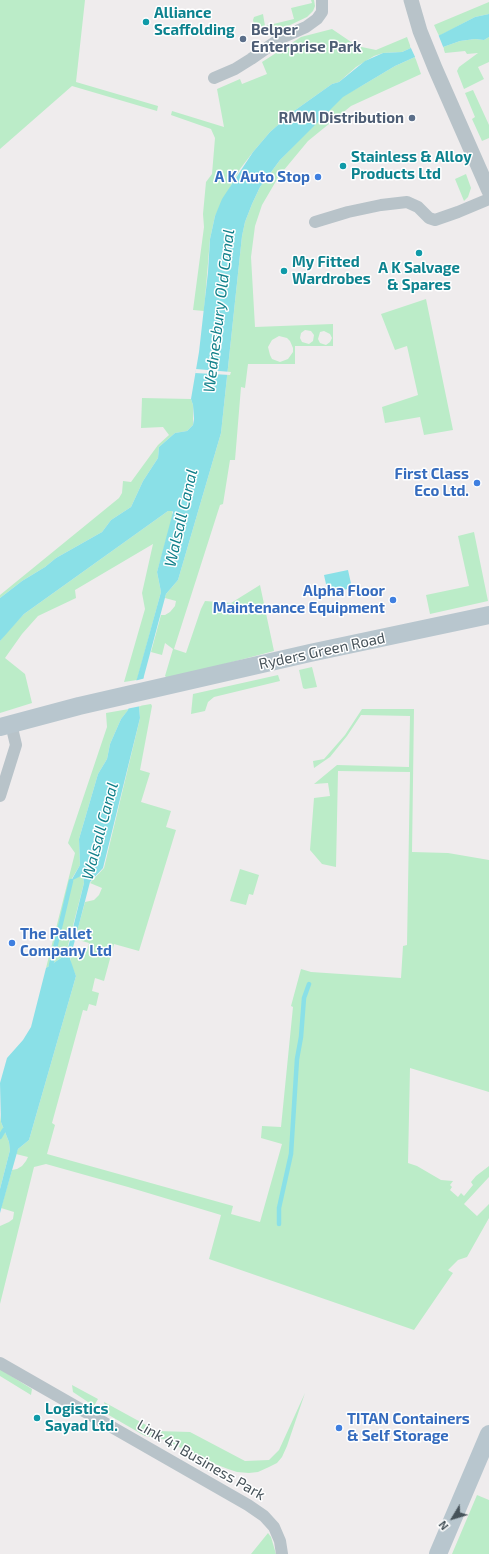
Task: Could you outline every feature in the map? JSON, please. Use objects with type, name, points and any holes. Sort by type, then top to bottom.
[{"type":"main road","name":"Ryders Green Road","points":[[5,725],[79,706],[292,657],[489,615]]},
{"type":"main road","points":[[438,1554],[489,1434]]},
{"type":"street","points":[[214,78],[235,69],[281,38],[306,27],[317,19],[322,12],[322,0]]},
{"type":"street","points":[[410,0],[420,31],[435,68],[489,192]]},
{"type":"street","points":[[315,222],[348,212],[390,203],[406,202],[418,206],[429,218],[436,220],[489,199]]},
{"type":"street","points":[[0,796],[16,745],[5,725]]},
{"type":"street","name":"Link 41 Business Park","points":[[0,1363],[248,1505],[264,1516],[274,1527],[280,1541],[282,1554]]},
{"type":"green space","points":[[0,0],[85,0],[76,82],[158,106],[157,111],[72,86],[0,149]]},
{"type":"green space","points":[[311,0],[314,0],[315,6],[313,11],[307,17],[286,27],[269,32],[254,24],[254,17],[263,14],[265,26],[294,19],[291,8],[312,3]]},
{"type":"green space","points":[[489,2],[489,14],[475,17],[439,36],[434,25]]},
{"type":"green space","points":[[332,29],[357,46],[376,50],[407,37],[411,48],[402,52],[383,53],[374,56],[356,67],[339,82],[332,84],[294,111],[270,132],[253,152],[240,169],[215,216],[210,239],[204,311],[193,310],[204,227],[203,214],[206,182],[212,174],[215,138],[211,129],[171,115],[172,111],[224,127],[217,89],[240,79],[242,84],[267,74],[262,62],[301,37]]},
{"type":"green space","points":[[489,37],[489,62],[478,67],[484,79],[464,89],[457,71],[459,67],[478,53],[467,54],[465,51],[445,53],[443,47],[460,41],[475,39],[484,40]]},
{"type":"green space","points":[[415,57],[421,74],[351,106],[308,141],[279,176],[262,205],[255,226],[251,257],[255,327],[333,324],[333,346],[295,346],[295,364],[248,364],[245,388],[241,387],[235,460],[230,460],[223,504],[220,505],[174,649],[186,653],[205,601],[231,603],[260,585],[274,651],[168,679],[165,676],[173,649],[165,643],[162,655],[151,652],[161,615],[165,615],[170,612],[175,606],[176,601],[165,598],[166,594],[178,580],[221,433],[242,236],[245,222],[260,187],[280,160],[343,96],[395,66]],"holes":[[[305,330],[311,331],[314,335],[313,341],[309,344],[302,342],[300,338],[301,333]],[[324,331],[330,334],[332,338],[326,345],[320,343],[318,339],[320,332]],[[279,336],[287,338],[290,341],[293,352],[288,359],[280,362],[272,359],[268,347],[272,340]]]},
{"type":"green space","points":[[473,90],[489,125],[489,138],[482,141],[472,119],[475,117],[465,93]]},
{"type":"green space","points":[[466,174],[471,188],[468,197],[464,201],[455,179]]},
{"type":"green space","points":[[426,299],[453,430],[424,435],[420,417],[385,423],[382,407],[418,395],[407,346],[395,350],[381,314]]},
{"type":"green space","points":[[142,398],[191,399],[193,405],[193,425],[187,431],[175,433],[159,447],[158,458],[143,481],[131,507],[111,520],[102,532],[56,558],[0,598],[0,595],[119,498],[122,493],[123,481],[131,482],[158,445],[169,435],[163,427],[141,428]]},
{"type":"green space","points":[[168,511],[172,511],[173,516],[157,572],[161,592],[137,680],[124,682],[145,609],[142,593],[153,544],[75,590],[76,598],[38,616],[22,634],[5,658],[25,674],[32,703],[0,713],[0,641],[4,635],[24,614]]},
{"type":"green space","points":[[474,532],[488,601],[430,614],[426,595],[469,586],[458,536]]},
{"type":"green space","points":[[312,667],[317,687],[305,689],[303,688],[299,670]]},
{"type":"green space","points":[[278,675],[280,681],[214,697],[208,702],[205,711],[191,714],[193,694]]},
{"type":"green space","points":[[151,704],[152,706],[140,770],[150,773],[141,802],[171,811],[166,827],[176,830],[139,951],[114,944],[104,981],[95,978],[92,991],[99,993],[96,1006],[89,1004],[87,1011],[83,1010],[52,1123],[55,1125],[47,1154],[233,1206],[231,1214],[260,1222],[282,1144],[261,1138],[262,1126],[281,1127],[293,1007],[291,1006],[301,969],[311,972],[401,978],[403,946],[407,945],[410,772],[338,771],[336,867],[322,864],[310,850],[314,798],[330,796],[328,783],[314,784],[337,765],[409,767],[410,716],[361,715],[347,736],[330,757],[314,768],[313,761],[324,759],[345,735],[362,709],[414,709],[412,852],[448,853],[489,860],[489,1092],[410,1068],[408,1163],[417,1166],[441,1180],[453,1181],[450,1185],[452,1187],[450,1190],[458,1197],[461,1193],[464,1196],[473,1185],[471,1182],[476,1176],[489,1166],[489,1177],[464,1204],[477,1216],[489,1204],[489,1218],[467,1257],[458,1260],[448,1270],[453,1273],[414,1330],[209,1259],[221,1215],[46,1164],[34,1167],[0,1304],[0,1226],[13,1219],[14,1212],[1,1208],[12,1170],[22,1166],[28,1157],[16,1154],[18,1149],[29,1140],[76,976],[70,962],[71,956],[76,957],[87,951],[89,943],[75,939],[85,902],[94,900],[99,895],[102,888],[90,883],[104,868],[140,718],[139,706]]},
{"type":"green space","points":[[129,709],[121,719],[110,744],[107,759],[98,774],[79,839],[80,865],[71,880],[83,875],[84,883],[66,953],[46,968],[75,853],[68,843],[107,727],[106,713]]},
{"type":"green space","points":[[240,869],[259,875],[253,895],[249,894],[246,905],[230,901]]},
{"type":"green space","points":[[0,1115],[1,1122],[9,1142],[10,1150],[0,1189]]},
{"type":"green space","points":[[0,1369],[32,1389],[31,1395],[0,1376]]},
{"type":"green space","points":[[72,1385],[98,1399],[94,1406],[73,1392]]},
{"type":"green space","points":[[305,1393],[282,1457],[277,1463],[269,1467],[258,1472],[249,1473],[237,1472],[228,1469],[207,1461],[163,1439],[145,1436],[107,1414],[104,1402],[157,1431],[190,1432],[245,1461],[269,1460],[279,1450]]},
{"type":"green space","points":[[477,1495],[489,1500],[489,1554],[452,1554]]},
{"type":"green space","points":[[268,1533],[271,1537],[276,1554],[251,1554]]},
{"type":"water","points":[[489,14],[489,37],[484,40],[475,39],[460,41],[415,57],[395,66],[343,97],[280,160],[260,187],[252,204],[245,222],[242,236],[221,433],[178,580],[166,594],[144,676],[139,706],[140,718],[103,868],[90,882],[70,959],[76,976],[29,1140],[18,1149],[0,1213],[0,1189],[10,1150],[9,1142],[1,1122],[0,1083],[7,1058],[23,1040],[31,1027],[46,968],[66,953],[69,944],[84,883],[83,875],[71,881],[80,865],[79,839],[98,774],[107,759],[110,744],[121,719],[128,710],[161,592],[157,572],[173,512],[168,511],[24,614],[0,641],[0,598],[56,558],[102,532],[111,520],[131,507],[143,481],[158,458],[159,447],[175,433],[187,431],[193,425],[193,405],[191,399],[199,352],[208,272],[210,239],[215,216],[222,199],[253,152],[270,132],[294,111],[332,84],[339,82],[365,61],[383,53],[402,52],[475,17]]},
{"type":"water","points":[[348,570],[352,588],[328,593],[324,575]]},
{"type":"pier","points":[[438,34],[444,49],[416,59],[410,46]]},
{"type":"pier","points":[[196,369],[231,372],[230,375],[195,373]]},
{"type":"pier","points":[[146,678],[141,706],[126,709],[134,681]]},
{"type":"waterway","points":[[51,965],[71,881]]},
{"type":"waterway","points":[[279,1224],[279,1208],[291,1154],[297,1059],[301,1037],[304,998],[309,984]]},
{"type":"waterway","points":[[0,1137],[4,1130]]},
{"type":"place","name":"Alliance Scaffolding","points":[[146,22]]},
{"type":"place","name":"Belper Enterprise Park","points":[[243,39]]},
{"type":"place","name":"RMM Distribution","points":[[412,118]]},
{"type":"place","name":"Stainless & Alloy Products Ltd","points":[[343,166]]},
{"type":"place","name":"A K Auto Stop","points":[[318,177]]},
{"type":"place","name":"A K Salvage & Spares","points":[[419,253]]},
{"type":"place","name":"My Fitted Wardrobes","points":[[284,271]]},
{"type":"place","name":"First Class Eco Ltd.","points":[[477,483]]},
{"type":"place","name":"Alpha Floor Maintenance Equipment","points":[[393,600]]},
{"type":"place","name":"The Pallet Company Ltd","points":[[12,943]]},
{"type":"place","name":"Logistics Sayad Ltd.","points":[[37,1418]]},
{"type":"place","name":"TITAN Containers & Self Storage","points":[[339,1428]]},
{"type":"water label","name":"Wednesbury Old Canal","points":[[219,311]]},
{"type":"water label","name":"Walsall Canal","points":[[181,518]]},
{"type":"water label","name":"Walsall Canal","points":[[100,831]]}]
